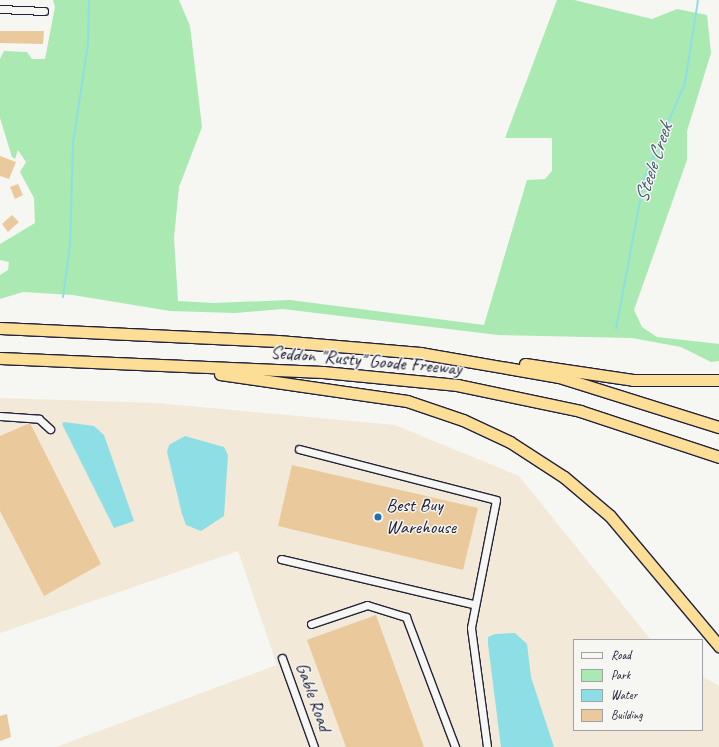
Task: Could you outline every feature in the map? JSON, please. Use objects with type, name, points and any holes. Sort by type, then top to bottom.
[{"type":"highway","name":"Seddon \"Rusty\" Goode Freeway","points":[[0,328],[278,341],[420,353],[559,377],[719,427]]},
{"type":"highway","points":[[420,353],[553,366],[633,380],[719,380]]},
{"type":"highway","name":"Seddon \"Rusty\" Goode Freeway","points":[[0,358],[323,372],[457,385],[580,411],[719,457]]},
{"type":"highway","points":[[148,365],[374,395],[431,408],[481,427],[559,473],[610,516],[719,646]]},
{"type":"street","points":[[0,9],[44,11]]},
{"type":"street","points":[[0,416],[39,419],[50,429]]},
{"type":"street","points":[[299,449],[496,500],[473,604],[472,645],[487,747]]},
{"type":"street","points":[[281,559],[473,604]]},
{"type":"street","points":[[311,624],[367,605],[391,610],[408,620],[455,747]]},
{"type":"street","name":"Gable Road","points":[[282,658],[314,747]]},
{"type":"shaded area","points":[[0,398],[157,403],[395,425],[519,476],[650,639],[573,639],[573,731],[703,731],[703,677],[719,686],[719,747],[56,747],[277,665],[238,551],[0,633]]},
{"type":"green space","points":[[53,0],[179,0],[190,26],[202,127],[179,187],[174,238],[178,301],[213,303],[290,300],[484,325],[527,180],[545,179],[552,171],[552,138],[505,138],[557,0],[574,0],[652,19],[677,9],[707,15],[711,53],[687,131],[687,160],[634,310],[642,327],[657,337],[719,344],[719,361],[711,362],[681,347],[632,338],[498,335],[283,309],[235,313],[170,311],[73,295],[23,292],[0,299],[0,275],[8,270],[9,262],[0,260],[0,244],[35,223],[34,198],[20,172],[26,162],[18,150],[15,159],[12,157],[0,118],[0,59],[4,51],[27,52],[32,59],[45,59],[55,7]]},
{"type":"water","points":[[64,422],[94,426],[104,435],[134,521],[114,528],[62,424]]},
{"type":"water","points":[[185,436],[224,447],[228,455],[224,516],[201,531],[186,525],[167,452],[169,445]]},
{"type":"water","points":[[515,633],[527,644],[531,677],[554,747],[501,747],[488,637],[495,634]]},
{"type":"building","points":[[0,31],[44,31],[43,44],[0,43]]},
{"type":"building","points":[[0,156],[16,162],[9,179],[0,176]]},
{"type":"building","points":[[18,184],[23,195],[15,199],[10,187]]},
{"type":"building","points":[[12,215],[19,222],[8,232],[2,224]]},
{"type":"building","points":[[30,423],[101,564],[44,596],[0,511],[0,436]]},
{"type":"building","name":"Best Buy Warehouse","points":[[292,465],[478,508],[463,570],[278,526]]},
{"type":"building","points":[[376,615],[424,747],[346,747],[307,640]]},
{"type":"building","points":[[7,714],[11,737],[0,741],[0,716]]},
{"type":"waterway","points":[[63,297],[70,246],[73,143],[88,44],[89,0]]},
{"type":"waterway","name":"Steele Creek","points":[[616,329],[644,179],[685,83],[698,0]]},
{"type":"place","name":"Best Buy Warehouse","points":[[378,517]]}]
